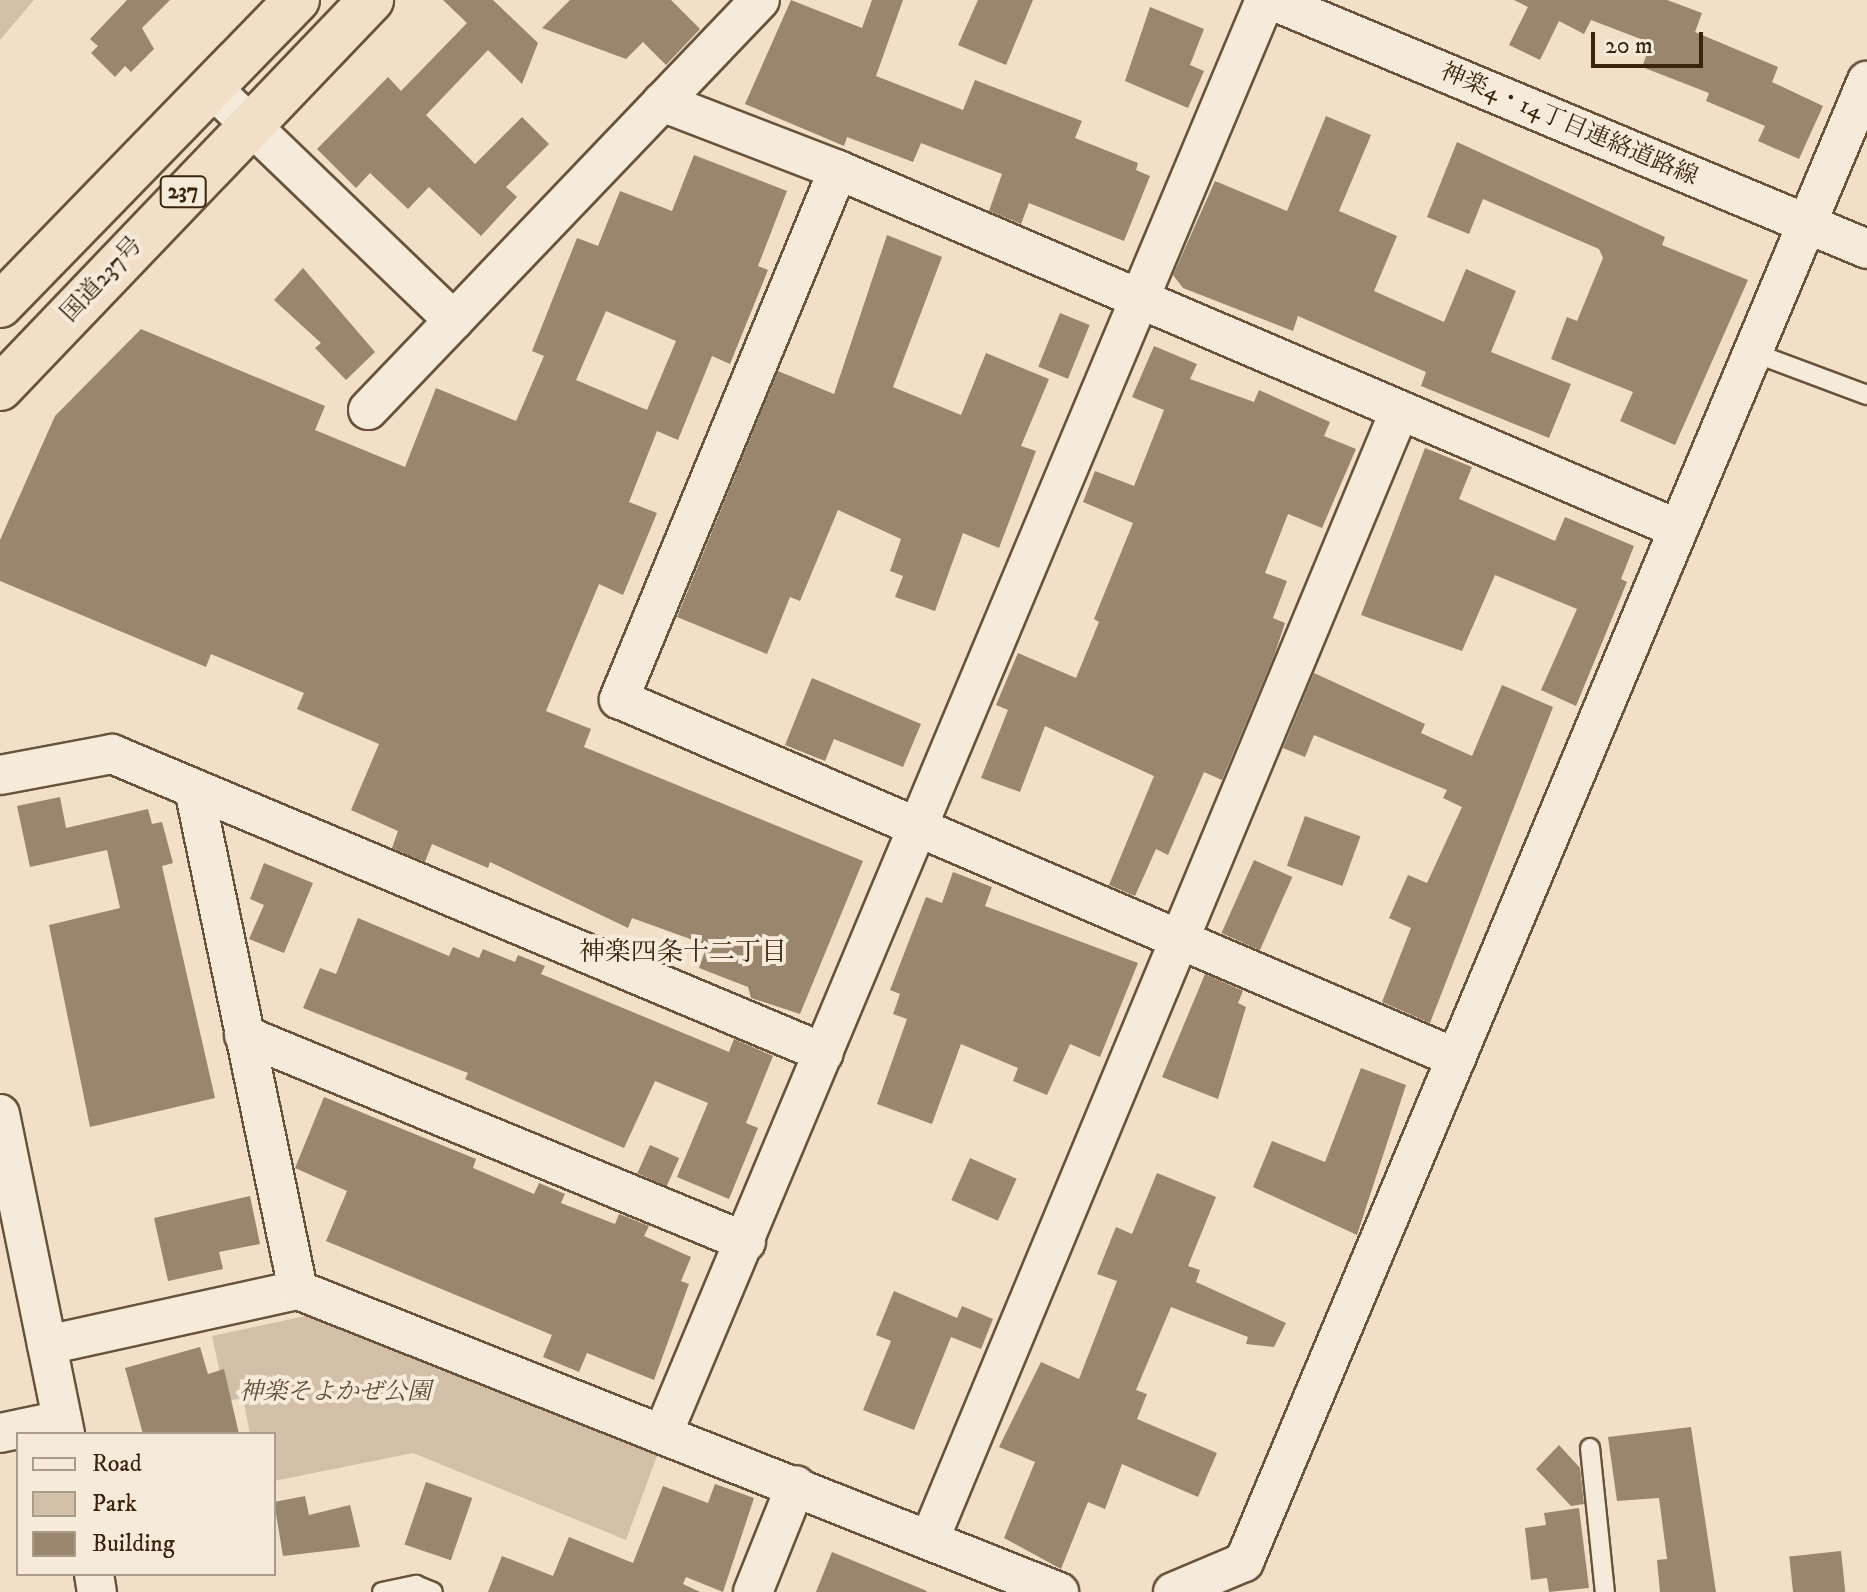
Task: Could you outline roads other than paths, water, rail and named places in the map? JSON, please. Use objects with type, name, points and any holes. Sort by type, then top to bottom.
[{"type":"highway","name":"237","points":[[0,305],[297,0]]},
{"type":"highway","name":"国道237号","points":[[0,388],[249,122],[371,0]]},
{"type":"street","points":[[368,410],[760,0]]},
{"type":"street","points":[[664,1431],[746,1242],[1265,0]]},
{"type":"street","name":"神楽4・14丁目連絡道路線","points":[[1271,0],[1867,249]]},
{"type":"street","points":[[1173,1592],[1244,1562],[1867,81]]},
{"type":"street","points":[[211,87],[454,321]]},
{"type":"street","points":[[662,102],[838,170],[1678,529]]},
{"type":"street","points":[[838,170],[619,699],[917,833],[1456,1058]]},
{"type":"street","points":[[931,1536],[1176,941],[1399,412]]},
{"type":"street","points":[[0,775],[112,754],[824,1053]]},
{"type":"street","points":[[194,789],[298,1290]]},
{"type":"street","points":[[244,1035],[746,1242]]},
{"type":"street","points":[[0,1114],[63,1427],[0,1433]]},
{"type":"street","points":[[47,1345],[298,1290],[931,1536],[1059,1592]]},
{"type":"street","points":[[753,1592],[796,1485]]},
{"type":"lane","points":[[1752,352],[1867,395]]},
{"type":"lane","points":[[1590,1448],[1605,1592]]},
{"type":"lane","points":[[382,1592],[416,1585],[433,1592]]},
{"type":"district","name":"神楽四条十二丁目","points":[[683,953]]},
{"type":"park label","name":"神楽そよかぜ公園","points":[[335,1393]]}]
